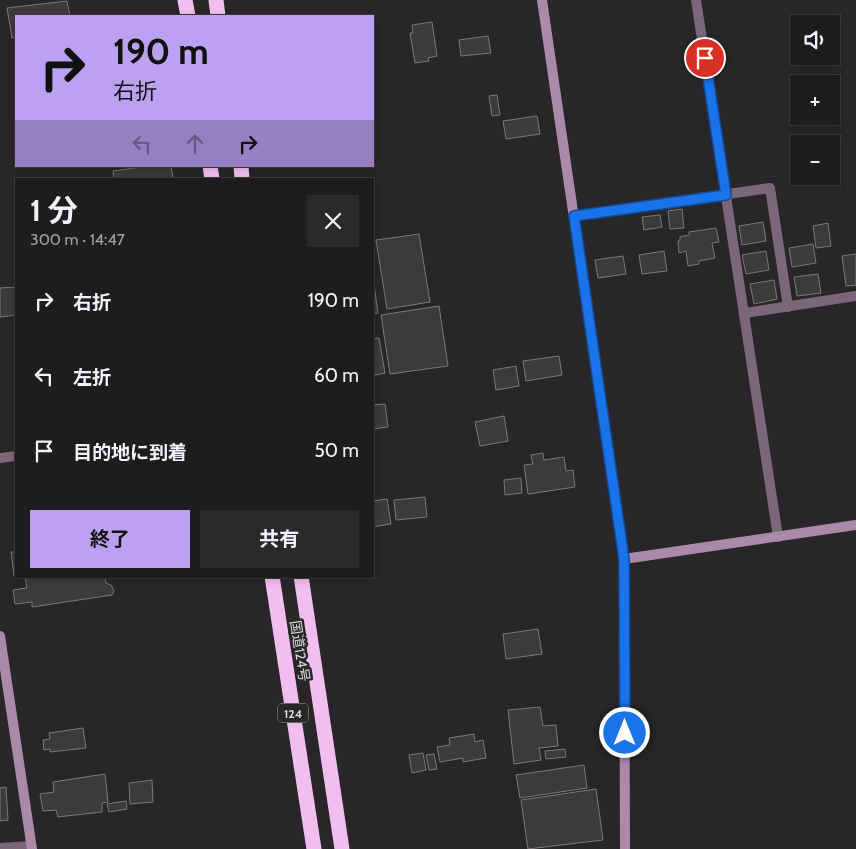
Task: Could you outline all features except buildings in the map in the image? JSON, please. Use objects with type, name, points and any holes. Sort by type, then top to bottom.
[{"type":"highway","points":[[185,0],[188,15]]},
{"type":"highway","points":[[216,0],[218,15]]},
{"type":"highway","name":"国道124号","points":[[272,578],[314,849]]},
{"type":"highway","name":"国道124号","points":[[301,578],[342,849]]},
{"type":"street","points":[[542,0],[624,559],[626,849]]},
{"type":"street","points":[[696,0],[778,537]]},
{"type":"street","points":[[574,216],[770,188],[788,307]]},
{"type":"street","points":[[744,313],[856,296]]},
{"type":"street","points":[[0,458],[15,456]]},
{"type":"street","points":[[624,559],[856,525]]},
{"type":"street","points":[[0,636],[32,847],[0,848]]},
{"type":"route","points":[[625,733],[624,559],[574,216],[726,195],[705,58]]}]
